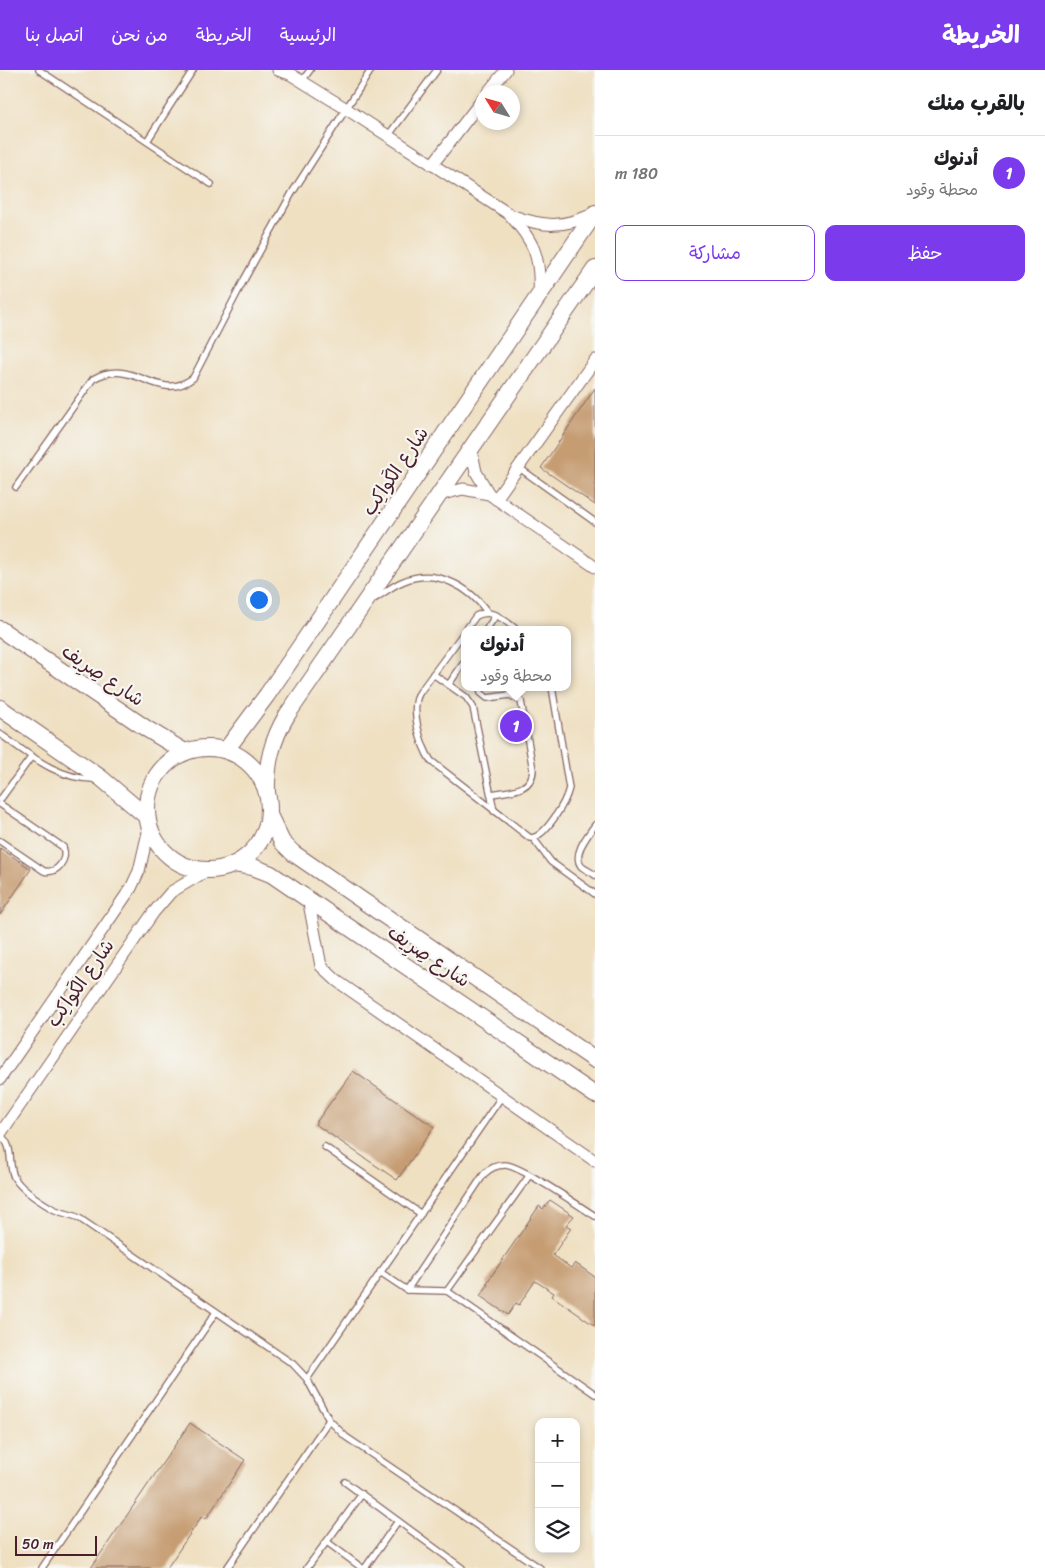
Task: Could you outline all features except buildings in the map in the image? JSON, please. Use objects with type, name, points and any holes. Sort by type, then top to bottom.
[{"type":"main road","name":"شارع الكَواكِب","points":[[226,750],[267,695],[595,214]]},
{"type":"main road","points":[[267,794],[262,780],[252,767],[240,757],[226,750],[198,748],[185,752],[171,760],[156,778],[147,801],[148,822],[158,845],[172,858],[189,867],[208,870],[234,864],[245,858],[261,839],[269,815],[267,794],[268,761],[279,729],[595,269]]},
{"type":"main road","name":"شارع صِرِيف","points":[[0,629],[147,729],[185,752]]},
{"type":"main road","points":[[0,708],[101,778],[148,822]]},
{"type":"main road","name":"شارع صِرِيف","points":[[269,815],[282,842],[293,853],[595,1060]]},
{"type":"main road","name":"شارع صِرِيف","points":[[234,864],[253,867],[272,874],[595,1095]]},
{"type":"street","points":[[494,85],[506,70]]},
{"type":"street","points":[[285,71],[509,214],[530,222],[552,226],[574,223],[595,214]]},
{"type":"street","points":[[432,164],[475,109]]},
{"type":"street","points":[[509,214],[524,230],[536,250],[540,271],[539,294]]},
{"type":"street","points":[[492,496],[518,467],[595,360]]},
{"type":"street","points":[[471,447],[476,472],[492,496]]},
{"type":"street","points":[[438,496],[463,488],[492,496],[595,567]]},
{"type":"street","name":"شارع الكَواكِب","points":[[0,1079],[131,888],[139,871],[148,822]]},
{"type":"street","name":"شارع الكَواكِب","points":[[0,1134],[157,908],[183,883],[208,870]]},
{"type":"street","points":[[308,898],[321,966],[326,971],[337,981],[595,1161]]},
{"type":"lane","points":[[39,70],[211,184]]},
{"type":"lane","points":[[146,141],[193,70]]},
{"type":"lane","points":[[302,81],[310,70]]},
{"type":"lane","points":[[16,487],[93,379],[104,373],[117,370],[174,388],[184,385],[193,378],[292,193],[371,70]]},
{"type":"lane","points":[[388,136],[437,70]]},
{"type":"lane","points":[[518,467],[595,522]]},
{"type":"lane","points":[[361,607],[402,582],[427,576],[453,582],[479,602],[488,613]]},
{"type":"lane","points":[[467,626],[480,614],[488,613],[496,615],[511,626]]},
{"type":"lane","points":[[489,626],[496,615]]},
{"type":"lane","points":[[461,635],[417,696],[414,706],[428,756],[440,769],[524,835],[534,838],[550,862],[595,894]]},
{"type":"lane","points":[[449,684],[461,667]]},
{"type":"lane","points":[[433,674],[466,697],[473,706],[494,811]]},
{"type":"lane","points":[[481,691],[487,698],[510,696],[521,701],[533,770],[530,781],[523,788],[491,794]]},
{"type":"lane","points":[[534,838],[542,834],[563,804],[569,788],[553,691]]},
{"type":"lane","points":[[0,734],[47,766],[68,775],[101,778]]},
{"type":"lane","points":[[0,841],[44,871],[56,870],[64,857],[63,847],[0,802],[32,756]]},
{"type":"lane","points":[[595,825],[581,846],[578,857],[581,865],[595,875]]},
{"type":"lane","points":[[564,1039],[595,1052]]},
{"type":"lane","points":[[307,1379],[502,1096]]},
{"type":"lane","points":[[0,1134],[9,1145],[12,1170],[22,1187],[55,1210],[79,1218],[293,1364],[307,1379],[329,1420],[346,1436],[538,1567]]},
{"type":"lane","points":[[325,1147],[421,1214]]},
{"type":"lane","points":[[407,1290],[484,1174],[491,1167],[506,1165],[529,1176],[595,1216]]},
{"type":"lane","points":[[447,1291],[529,1176]]},
{"type":"lane","points":[[380,1272],[407,1290],[447,1291],[595,1394]]},
{"type":"lane","points":[[42,1568],[216,1312]]},
{"type":"lane","points":[[227,1568],[329,1420]]},
{"type":"lane","points":[[345,1482],[462,1568]]},
{"type":"lane","points":[[307,1568],[362,1494]]},
{"type":"lane","points":[[327,1542],[364,1568],[398,1521]]},
{"type":"place","name":"أدنوك","points":[[516,726]]}]
